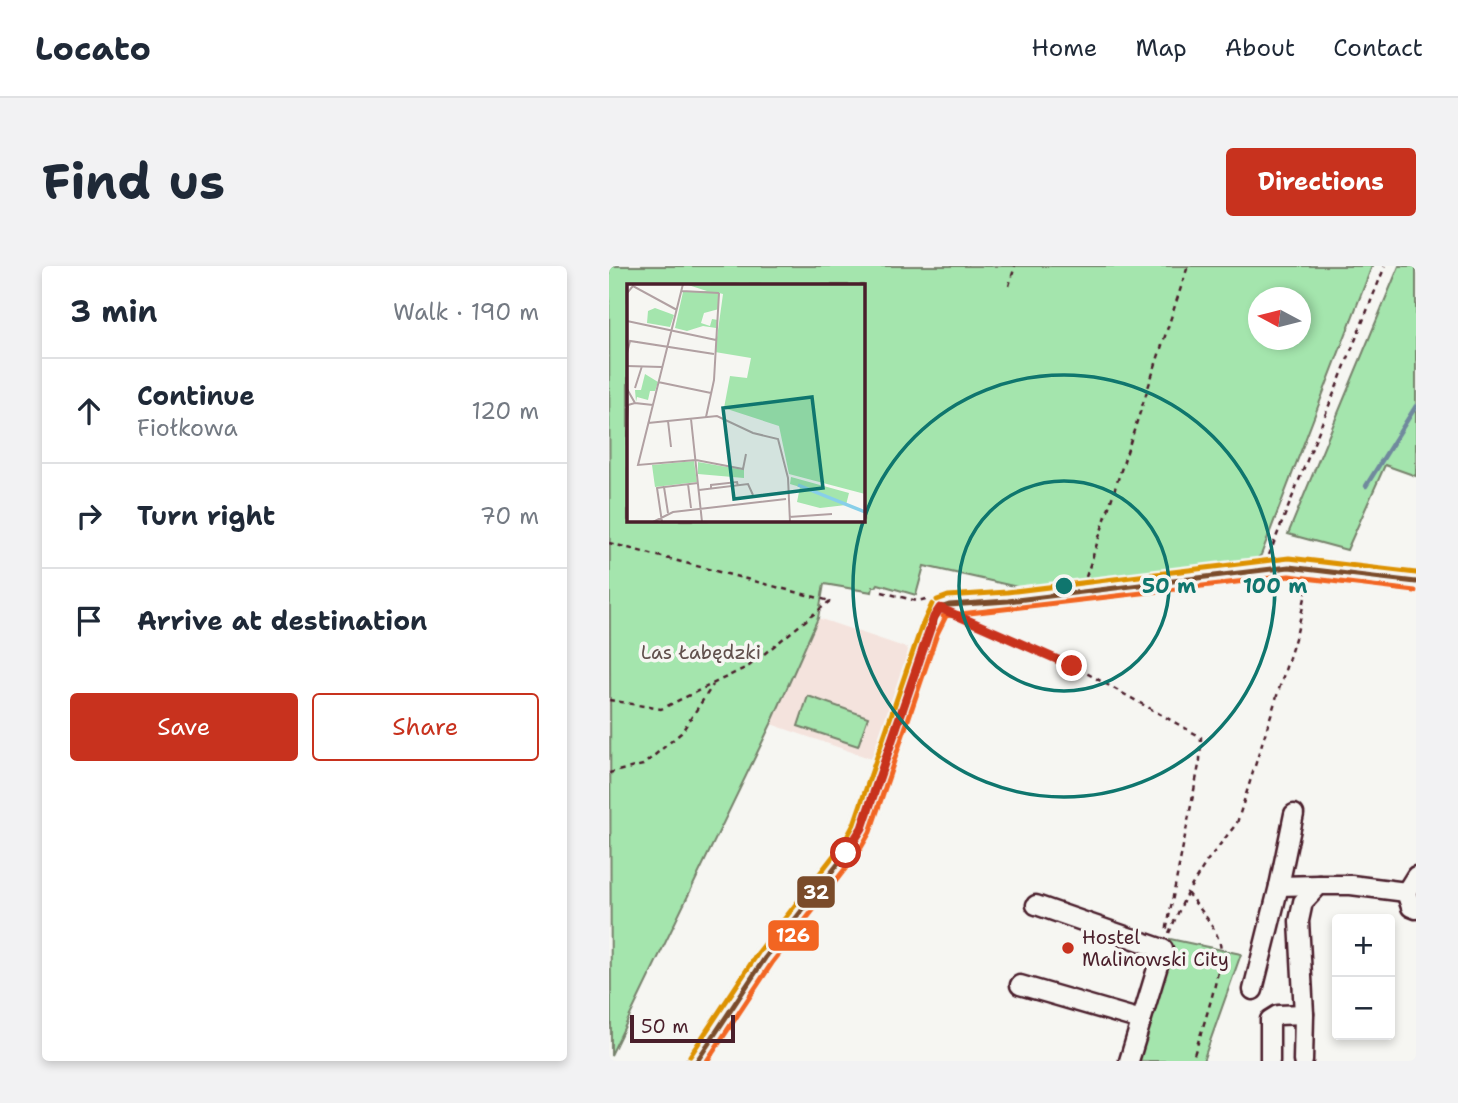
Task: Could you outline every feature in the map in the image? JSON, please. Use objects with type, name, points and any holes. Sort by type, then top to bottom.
[{"type":"street","points":[[697,1061],[765,958],[852,846],[862,828],[934,617],[940,608],[1289,567],[1416,582]]},
{"type":"street","points":[[1253,990],[1294,814]]},
{"type":"street","points":[[1406,892],[1416,876]]},
{"type":"street","points":[[1304,1061],[1299,920],[1303,902],[1319,885]]},
{"type":"street","points":[[1279,886],[1351,885],[1406,892]]},
{"type":"street","points":[[1406,892],[1411,907],[1416,908]]},
{"type":"street","points":[[1036,905],[1163,949],[1129,1061]]},
{"type":"street","points":[[1020,985],[1141,1020]]},
{"type":"street","points":[[1270,1061],[1271,1020],[1278,1016],[1304,1014]]},
{"type":"path","points":[[1009,286],[1014,266]]},
{"type":"path","points":[[1083,583],[1188,266]]},
{"type":"path","points":[[1263,571],[1385,266]]},
{"type":"path","points":[[609,543],[830,601],[750,666],[661,709],[609,700]]},
{"type":"path","points":[[1163,949],[1187,893],[1207,861],[1237,823],[1293,645],[1313,569]]},
{"type":"path","points":[[940,608],[1072,666],[1201,737],[1201,760],[1163,949]]},
{"type":"path","points":[[609,773],[643,765],[681,733],[715,682]]},
{"type":"path","points":[[1187,893],[1209,921],[1221,945],[1211,999],[1192,1061]]},
{"type":"shaded area","points":[[818,618],[907,648],[911,656],[875,760],[771,724]]},
{"type":"green space","name":"Las Łabędzki","points":[[609,266],[1372,266],[1261,555],[1255,560],[1022,588],[924,566],[916,595],[878,584],[873,587],[872,592],[824,584],[818,618],[771,724],[611,1055]]},
{"type":"green space","points":[[1399,266],[1416,266],[1416,476],[1385,465],[1347,550],[1288,534]]},
{"type":"green space","points":[[808,696],[868,717],[858,746],[798,726]]},
{"type":"green space","points":[[1170,939],[1241,954],[1203,1061],[1135,1061]]},
{"type":"waterway","points":[[1366,486],[1416,406]]},
{"type":"transit line","points":[[937,600],[948,596],[1007,592],[1289,558],[1416,573]]},
{"type":"transit line","name":"32","points":[[940,608],[1289,567],[1416,582]]},
{"type":"transit line","name":"126","points":[[943,616],[1289,576],[1415,591]]},
{"type":"transit line","points":[[690,1056],[758,953],[845,841],[854,824],[921,628],[932,604]]},
{"type":"transit line","name":"32","points":[[697,1061],[765,958],[852,846],[862,828],[929,631],[940,608]]},
{"type":"transit line","name":"126","points":[[707,1061],[772,963],[859,851],[870,832],[937,634],[948,612]]},
{"type":"place","name":"Hostel Malinowski City","points":[[1068,948]]},
{"type":"route","points":[[846,853],[862,828],[934,617],[940,608],[1072,666]]}]
